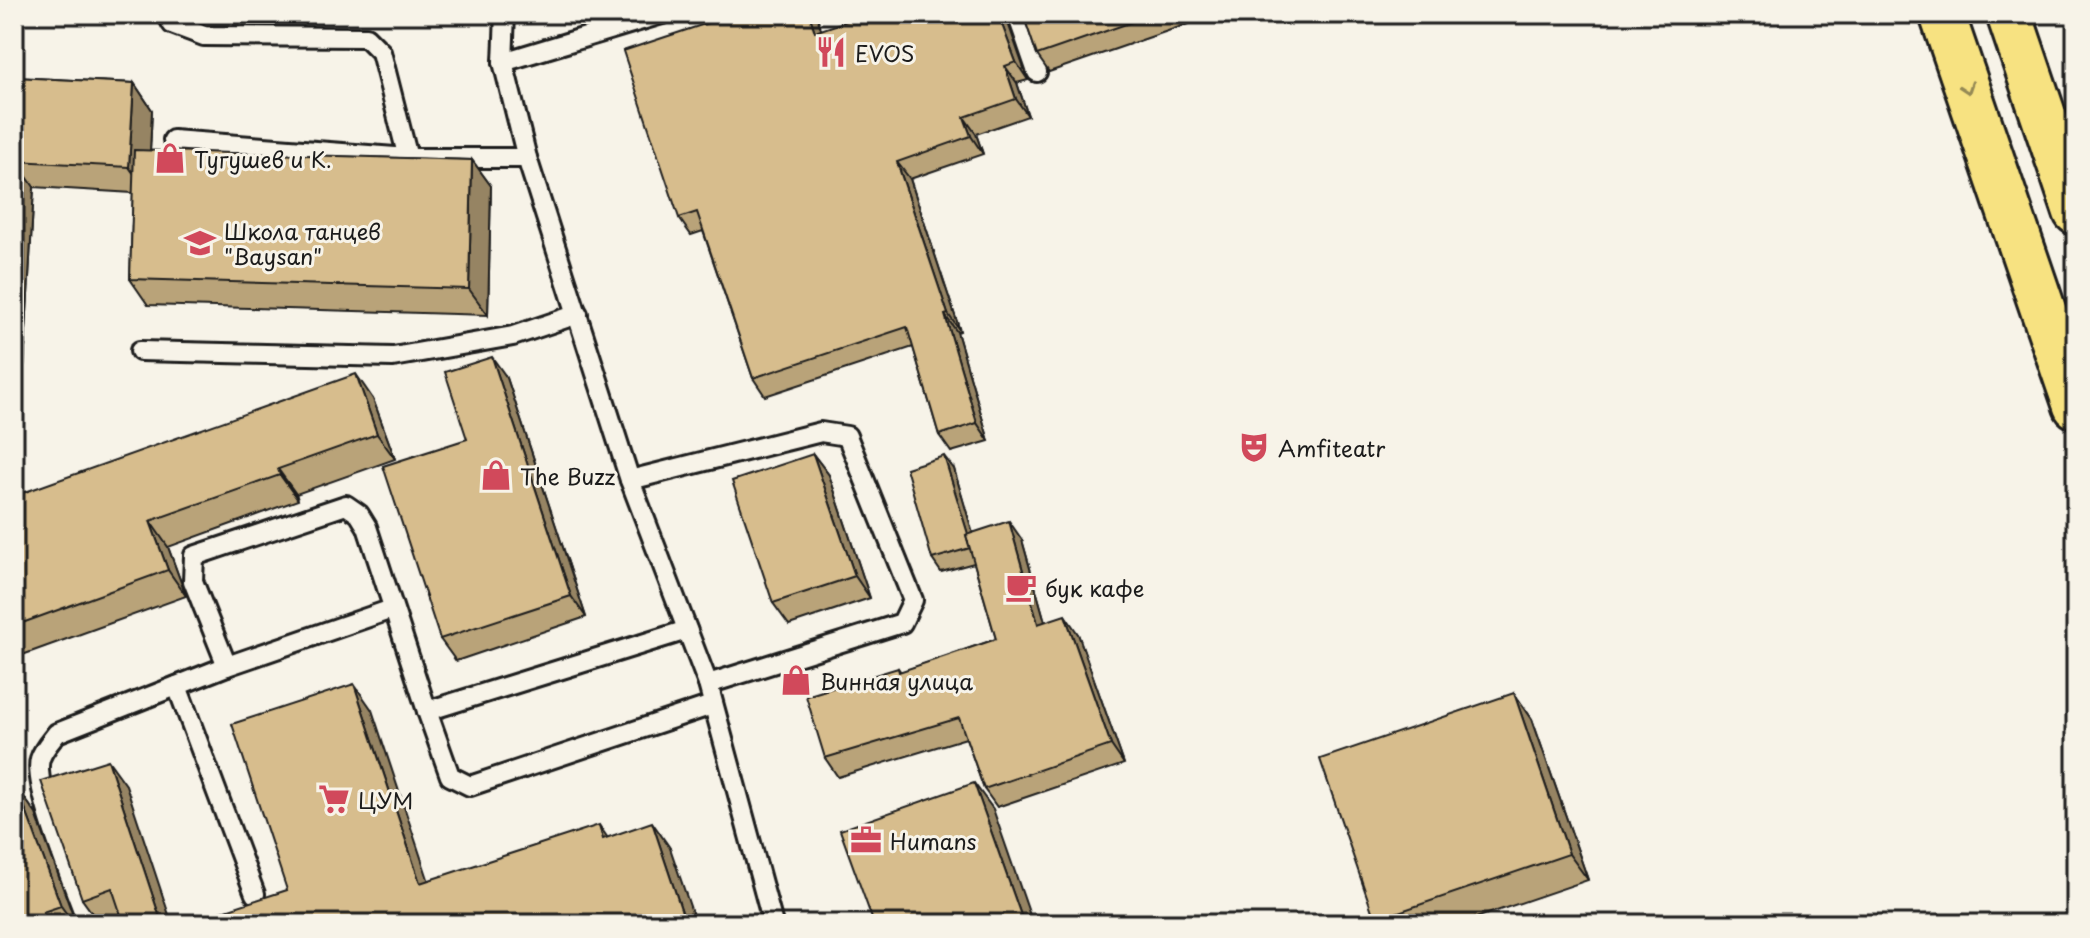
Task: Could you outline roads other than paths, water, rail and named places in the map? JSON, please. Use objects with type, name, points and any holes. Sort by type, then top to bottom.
[{"type":"main road","points":[[1942,14],[2076,406]]},
{"type":"main road","points":[[2009,14],[2076,212]]},
{"type":"lane","points":[[167,14],[172,24],[204,36],[366,37],[381,52],[408,158]]},
{"type":"lane","points":[[505,14],[503,62],[527,158],[630,480],[708,684],[773,924]]},
{"type":"lane","points":[[503,62],[662,14]]},
{"type":"lane","points":[[1017,14],[1037,72]]},
{"type":"lane","points":[[173,140],[408,158],[527,158]]},
{"type":"lane","points":[[140,351],[393,357],[513,336],[578,314]]},
{"type":"lane","points":[[630,480],[821,432],[847,436],[913,600],[902,623],[708,684]]},
{"type":"lane","points":[[227,666],[193,581],[194,556],[346,505],[359,514],[367,527],[450,776],[470,786],[712,705]]},
{"type":"lane","points":[[88,924],[40,787],[39,761],[57,733],[227,666],[392,609]]},
{"type":"lane","points":[[427,711],[687,630]]},
{"type":"lane","points":[[177,686],[255,894]]},
{"type":"place","name":"EVOS","points":[[831,52]]},
{"type":"place","name":"Тугушев и К.","points":[[170,158]]},
{"type":"place","name":"Школа танцев \"Baysan\"","points":[[200,243]]},
{"type":"place","name":"Amfiteatr","points":[[1254,447]]},
{"type":"place","name":"The Buzz","points":[[496,475]]},
{"type":"place","name":"бук кафе","points":[[1021,587]]},
{"type":"place","name":"Винная улица","points":[[796,680]]},
{"type":"place","name":"ЦУМ","points":[[334,799]]},
{"type":"place","name":"Humans","points":[[866,840]]}]
